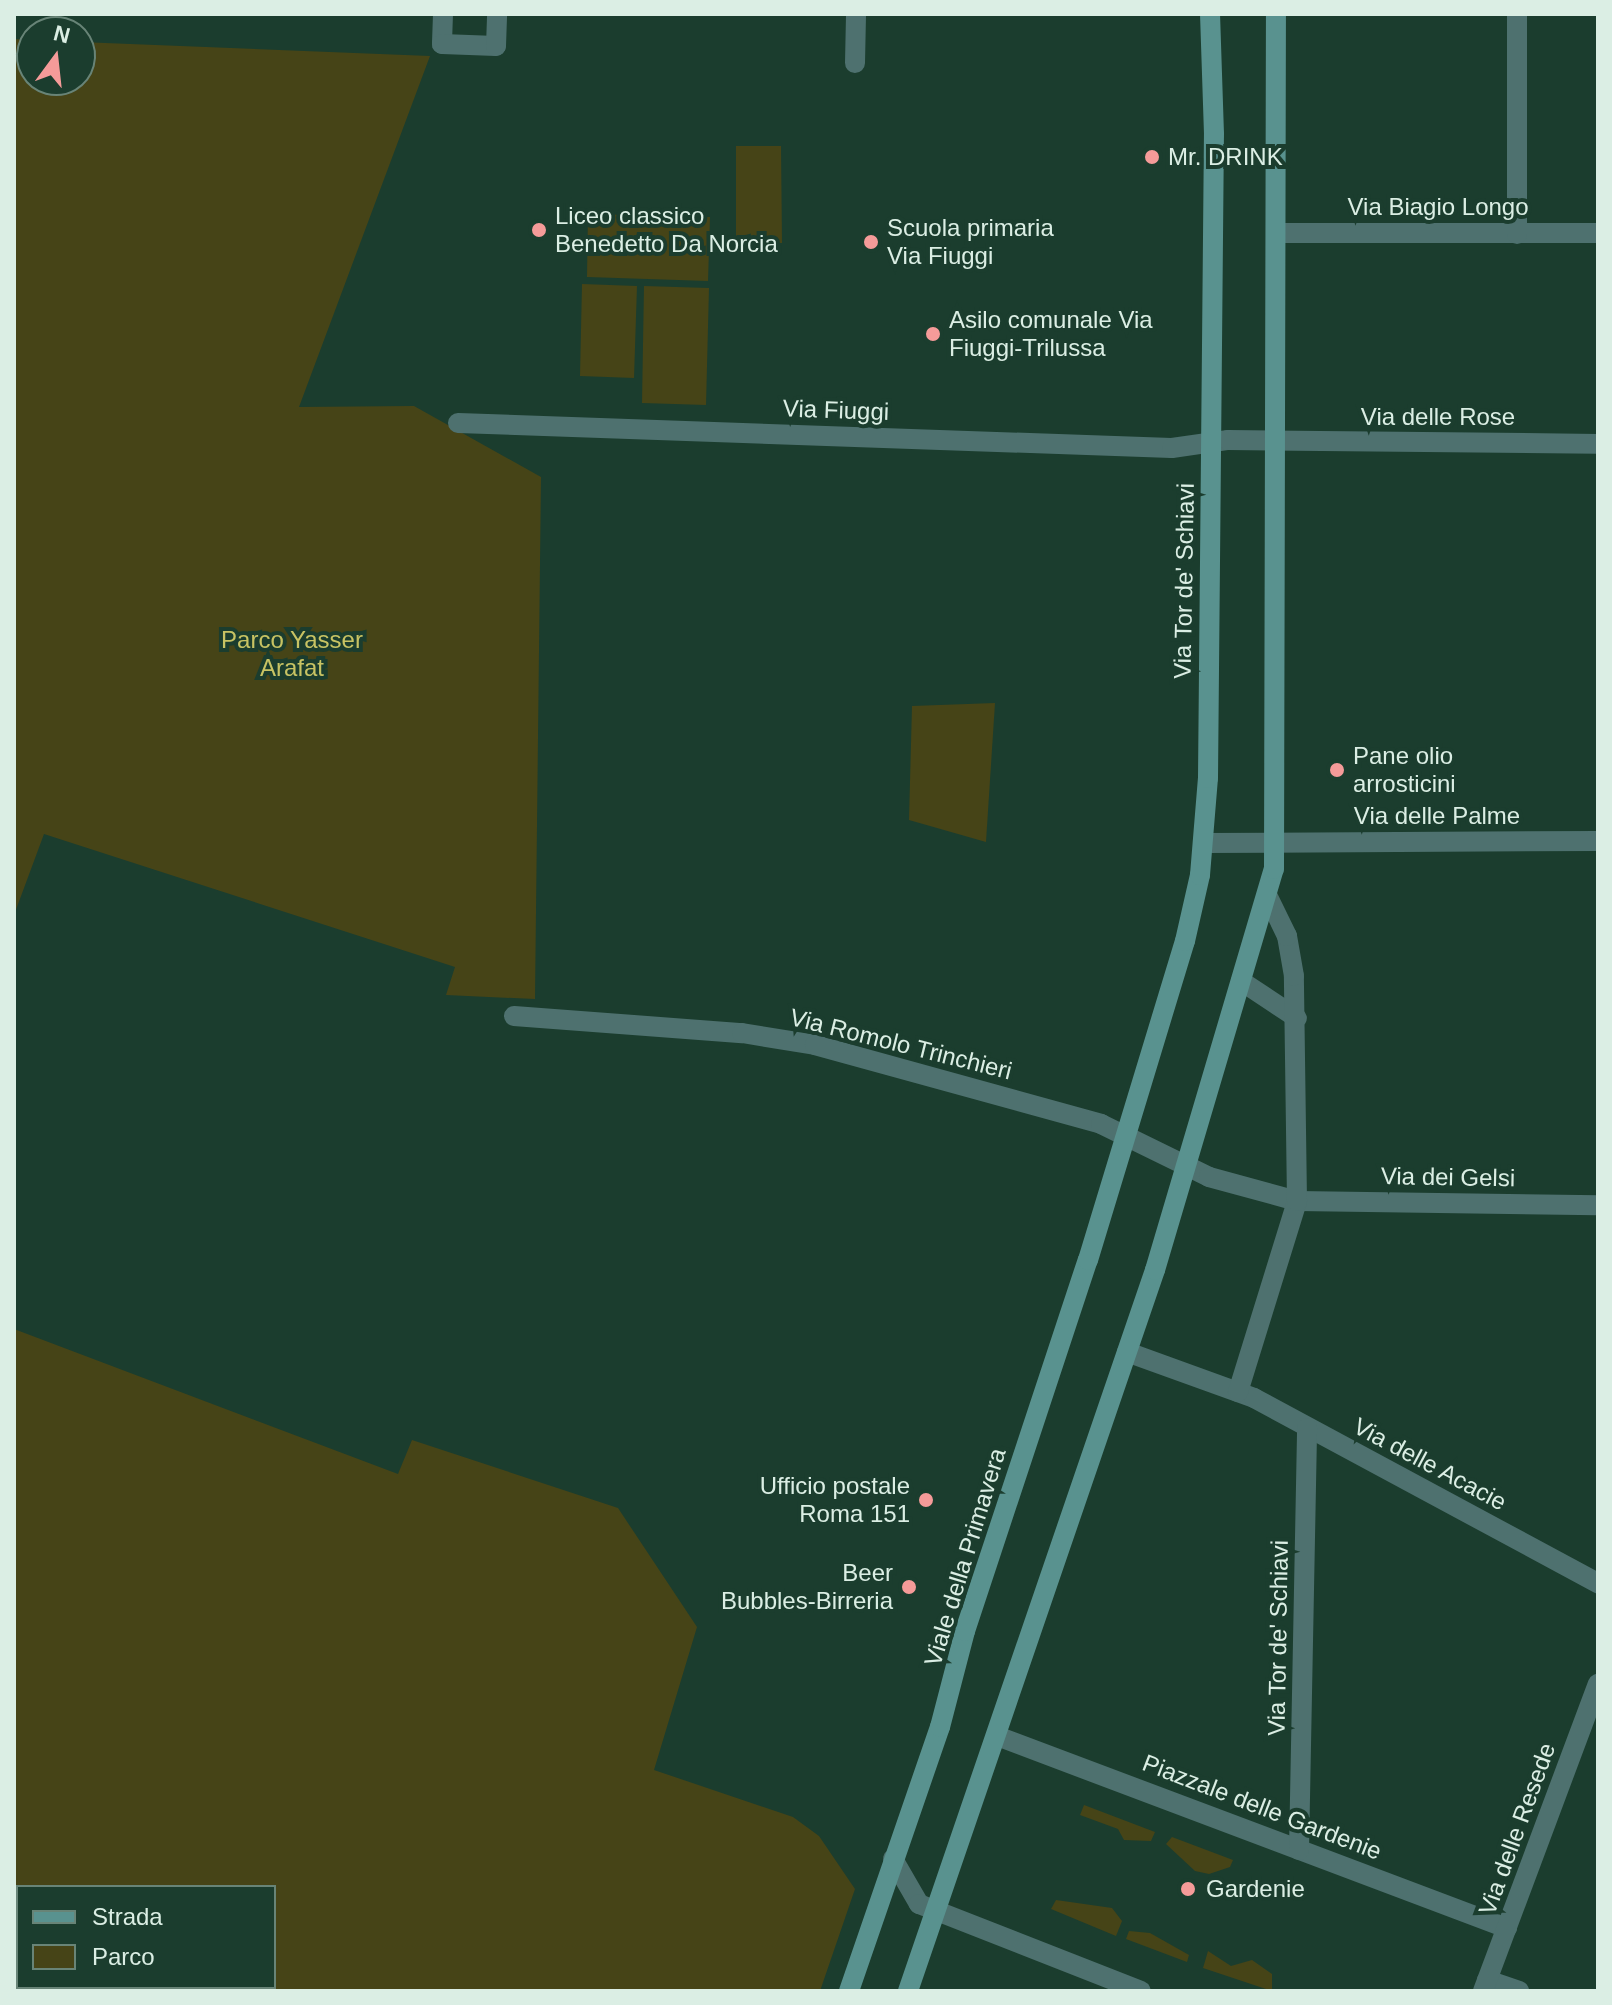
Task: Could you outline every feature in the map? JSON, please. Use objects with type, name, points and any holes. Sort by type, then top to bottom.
[{"type":"main road","name":"Via Tor de' Schiavi","points":[[1126,1137],[1185,941],[1204,843],[1211,441],[1210,14]]},
{"type":"main road","points":[[908,1991],[1127,1352],[1187,1165],[1267,895],[1277,842],[1276,14]]},
{"type":"main road","name":"Viale della Primavera","points":[[849,1991],[940,1727],[965,1631],[1126,1137]]},
{"type":"street","points":[[443,14],[442,44],[496,46],[497,14]]},
{"type":"street","points":[[855,63],[856,14]]},
{"type":"street","points":[[1517,14],[1517,234]]},
{"type":"street","name":"Via Biagio Longo","points":[[1278,233],[1598,233]]},
{"type":"street","name":"Via Fiuggi","points":[[458,423],[1172,448],[1211,441],[1278,442]]},
{"type":"street","name":"Via delle Rose","points":[[1278,442],[1598,444]]},
{"type":"street","name":"Via delle Palme","points":[[1204,843],[1598,841]]},
{"type":"street","points":[[1238,1392],[1297,1201],[1297,1018],[1287,936],[1267,895]]},
{"type":"street","points":[[1241,981],[1297,1018]]},
{"type":"street","name":"Via Romolo Trinchieri","points":[[514,1016],[728,1032],[815,1045],[1071,1115],[1187,1165]]},
{"type":"street","name":"Via dei Gelsi","points":[[1187,1165],[1209,1177],[1297,1201],[1598,1205]]},
{"type":"street","name":"Via delle Acacie","points":[[1127,1352],[1238,1392],[1598,1583]]},
{"type":"street","name":"Via Tor de' Schiavi","points":[[1299,1850],[1307,1428]]},
{"type":"street","name":"Via delle Resede","points":[[1485,1985],[1598,1684]]},
{"type":"street","name":"Piazzale delle Gardenie","points":[[997,1736],[1507,1928]]},
{"type":"street","points":[[893,1859],[915,1901],[936,1912],[1141,1991]]},
{"type":"street","points":[[1485,1985],[1519,1991]]},
{"type":"green space","name":"Parco Yasser Arafat","points":[[14,39],[16,96],[96,96],[96,43],[430,56],[299,407],[414,406],[541,477],[535,999],[446,995],[455,967],[44,834],[14,915]]},
{"type":"green space","points":[[736,146],[781,146],[782,243],[736,243]]},
{"type":"green space","points":[[588,214],[710,217],[708,281],[587,277]]},
{"type":"green space","points":[[582,284],[637,286],[634,378],[580,376]]},
{"type":"green space","points":[[644,286],[709,288],[706,405],[642,403]]},
{"type":"green space","points":[[995,703],[986,842],[909,820],[912,706]]},
{"type":"green space","points":[[14,1329],[398,1474],[412,1440],[618,1508],[697,1627],[654,1770],[793,1817],[819,1836],[855,1889],[820,1991],[14,1991]]},
{"type":"green space","points":[[1084,1805],[1155,1832],[1151,1841],[1124,1840],[1118,1829],[1080,1815]]},
{"type":"green space","points":[[1172,1837],[1233,1860],[1230,1867],[1209,1874],[1195,1871],[1166,1844]]},
{"type":"green space","points":[[1056,1900],[1112,1908],[1122,1921],[1116,1936],[1051,1909]]},
{"type":"green space","points":[[1129,1931],[1150,1933],[1189,1955],[1187,1962],[1126,1939]]},
{"type":"green space","points":[[1208,1951],[1231,1966],[1252,1960],[1272,1974],[1272,1991],[1203,1968]]},
{"type":"place","name":"Mr. DRINK","points":[[1152,157]]},
{"type":"place","name":"Liceo classico Benedetto Da Norcia","points":[[539,230]]},
{"type":"place","name":"Scuola primaria Via Fiuggi","points":[[871,242]]},
{"type":"place","name":"Asilo comunale Via Fiuggi-Trilussa","points":[[933,334]]},
{"type":"place","name":"Pane olio arrosticini","points":[[1337,770]]},
{"type":"place","name":"Ufficio postale Roma 151","points":[[926,1500]]},
{"type":"place","name":"Beer Bubbles-Birreria","points":[[909,1587]]},
{"type":"place","name":"Gardenie","points":[[1188,1889]]}]
